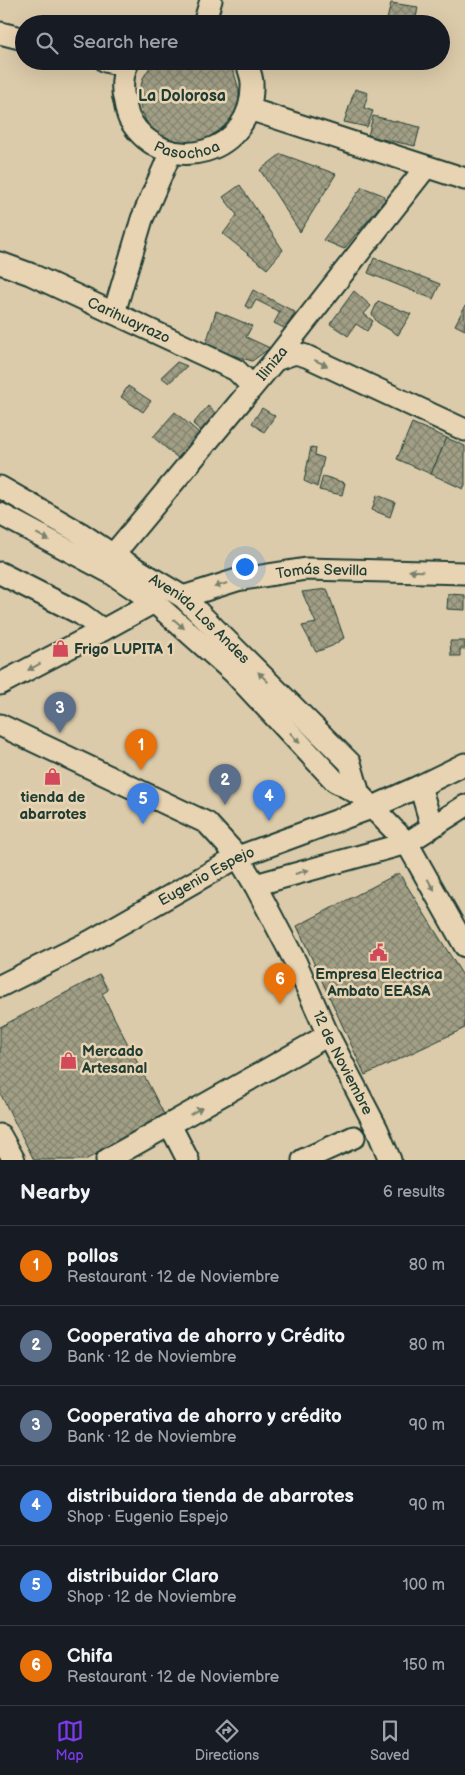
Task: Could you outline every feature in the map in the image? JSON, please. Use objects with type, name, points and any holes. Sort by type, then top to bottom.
[{"type":"street","points":[[207,15],[211,0]]},
{"type":"street","points":[[0,33],[15,37]]},
{"type":"street","name":"Pasochoa","points":[[120,70],[122,93],[130,119],[147,140],[171,152],[185,154],[199,153],[212,149],[235,133],[244,122],[249,109],[252,82],[249,70]]},
{"type":"street","points":[[249,109],[465,179]]},
{"type":"street","points":[[114,313],[142,219],[171,152]]},
{"type":"street","name":"Iliniza","points":[[113,555],[275,360],[426,167]]},
{"type":"street","name":"Carihuayrazo","points":[[0,264],[30,274],[236,370],[252,386]]},
{"type":"street","points":[[275,360],[295,353],[306,356],[465,430]]},
{"type":"street","name":"Avenida Los Andes","points":[[0,487],[80,532],[113,555],[184,597],[350,763],[365,801]]},
{"type":"street","name":"Avenida Los Andes","points":[[0,514],[111,573],[154,602],[234,673],[335,781],[365,801]]},
{"type":"street","name":"Tomás Sevilla","points":[[184,597],[237,580],[306,569],[465,573]]},
{"type":"street","points":[[0,573],[81,614],[103,630]]},
{"type":"street","points":[[0,684],[154,602]]},
{"type":"street","name":"12 de Noviembre","points":[[0,725],[207,823],[238,857],[296,964],[328,1035],[377,1129],[390,1160]]},
{"type":"street","name":"Eugenio Espejo","points":[[0,986],[89,942],[238,857],[365,801],[420,786],[465,764]]},
{"type":"street","points":[[420,786],[432,827]]},
{"type":"street","points":[[365,801],[407,843],[465,946]]},
{"type":"street","points":[[255,886],[407,843],[465,806]]},
{"type":"street","points":[[107,1160],[328,1035]]},
{"type":"street","points":[[170,1125],[188,1160]]},
{"type":"street","points":[[0,1135],[14,1160]]},
{"type":"street","points":[[303,1160],[354,1137]]},
{"type":"building","points":[[391,3],[418,7],[417,15],[388,15]]},
{"type":"building","points":[[148,70],[232,70],[239,90],[239,106],[233,122],[222,135],[191,147],[159,137],[148,125],[141,110],[139,94],[143,78]]},
{"type":"building","points":[[355,89],[368,93],[364,108],[373,111],[367,127],[344,122]]},
{"type":"building","points":[[373,116],[420,127],[415,146],[368,136]]},
{"type":"building","points":[[281,154],[336,174],[300,232],[260,170]]},
{"type":"building","points":[[240,185],[283,250],[267,269],[223,234],[237,215],[223,197]]},
{"type":"building","points":[[362,187],[383,195],[385,200],[344,249],[323,240]]},
{"type":"building","points":[[374,258],[440,284],[433,299],[368,273]]},
{"type":"building","points":[[253,290],[295,312],[286,329],[274,323],[280,312],[256,300],[251,309],[245,306]]},
{"type":"building","points":[[354,291],[371,306],[364,314],[373,321],[367,331],[356,324],[348,336],[330,324]]},
{"type":"building","points":[[378,301],[411,314],[398,335],[377,322],[372,314]]},
{"type":"building","points":[[465,306],[465,330],[455,325]]},
{"type":"building","points":[[216,311],[252,326],[246,337],[270,348],[252,361],[205,347]]},
{"type":"building","points":[[177,362],[187,366],[169,383],[161,377]]},
{"type":"building","points":[[128,386],[151,401],[143,412],[121,397]]},
{"type":"building","points":[[208,406],[221,418],[206,435],[193,424]]},
{"type":"building","points":[[262,408],[275,416],[264,432],[252,423]]},
{"type":"building","points":[[175,412],[206,439],[185,464],[153,437]]},
{"type":"building","points":[[412,423],[447,438],[431,474],[397,459]]},
{"type":"building","points":[[447,438],[465,446],[465,485],[463,489],[431,474]]},
{"type":"building","points":[[311,447],[316,448],[315,455],[324,458],[317,487],[304,481]]},
{"type":"building","points":[[323,476],[345,483],[342,495],[319,490]]},
{"type":"building","points":[[377,495],[395,502],[390,517],[372,510]]},
{"type":"building","points":[[327,589],[344,638],[332,646],[316,652],[302,626],[316,623],[302,592]]},
{"type":"building","points":[[448,594],[465,595],[465,610],[447,609]]},
{"type":"building","points":[[450,641],[465,641],[465,649],[460,649],[460,656],[451,656]]},
{"type":"building","name":"Empresa Electrica Ambato EEASA","points":[[399,873],[465,979],[465,1028],[365,1075],[297,926]]},
{"type":"building","name":"Mercado Artesanal","points":[[100,975],[108,990],[102,994],[166,1118],[85,1160],[34,1160],[0,1093],[0,1027]]},
{"type":"place","name":"Frigo LUPITA 1","points":[[60,649]]},
{"type":"place","name":"Cooperativa de ahorro y crédito","points":[[60,733]]},
{"type":"place","name":"pollos","points":[[141,770]]},
{"type":"place","name":"tienda de abarrotes","points":[[53,776]]},
{"type":"place","name":"Cooperativa de ahorro y Crédito","points":[[225,805]]},
{"type":"place","name":"distribuidora tienda de abarrotes","points":[[269,821]]},
{"type":"place","name":"distribuidor Claro","points":[[143,824]]},
{"type":"place","name":"Empresa Electrica Ambato EEASA","points":[[379,953]]},
{"type":"place","name":"Chifa","points":[[280,1004]]},
{"type":"place","name":"Mercado Artesanal","points":[[68,1060]]},
{"type":"district","name":"La Dolorosa","points":[[182,95]]}]
